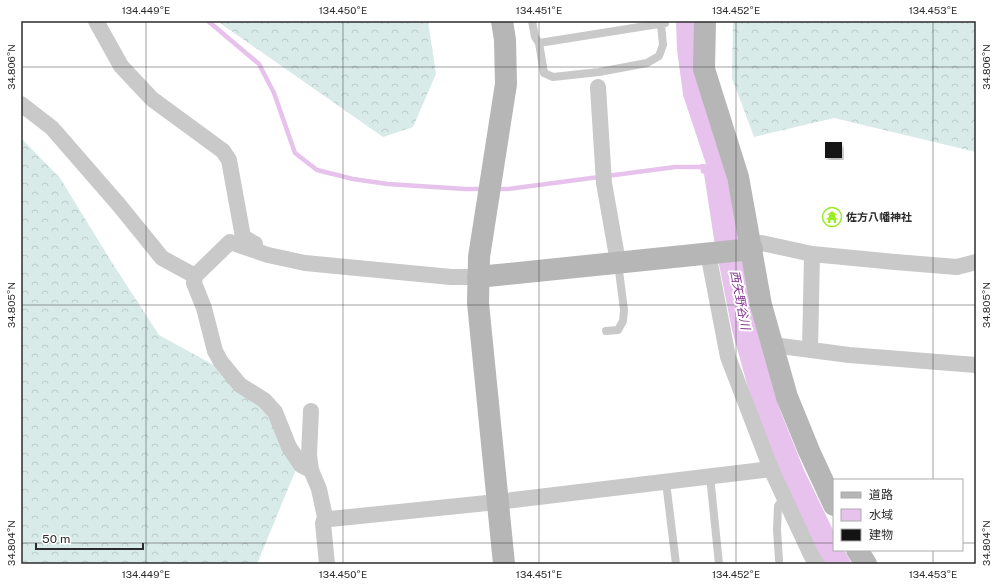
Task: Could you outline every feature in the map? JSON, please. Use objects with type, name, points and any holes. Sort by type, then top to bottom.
[{"type":"street","points":[[96,21],[121,66],[152,99],[223,151],[229,160],[243,237],[255,244],[255,250]]},
{"type":"street","points":[[502,21],[505,40],[506,84],[491,189],[479,257],[478,303],[504,564]]},
{"type":"street","points":[[705,21],[704,69],[738,177],[761,305],[788,397],[809,451],[833,503]]},
{"type":"street","points":[[598,80],[604,177],[618,262]]},
{"type":"street","points":[[21,104],[52,128],[119,204],[162,258],[195,276]]},
{"type":"street","points":[[311,470],[301,465],[289,447],[275,412],[264,400],[240,385],[221,362],[215,351],[204,308],[194,283],[195,276],[230,242],[268,255],[305,263],[478,277],[752,249],[762,243],[812,254],[957,267],[976,262]]},
{"type":"street","points":[[708,253],[728,357],[771,469],[811,555],[817,564]]},
{"type":"street","points":[[810,350],[812,254]]},
{"type":"street","points":[[773,345],[849,355],[976,365]]},
{"type":"street","points":[[311,411],[309,455],[311,470],[319,489],[325,517],[323,523],[327,564]]},
{"type":"street","points":[[325,517],[330,519],[349,518],[771,469]]},
{"type":"street","points":[[858,551],[866,564]]},
{"type":"lane","points":[[532,21],[535,37],[539,43],[544,73],[552,78],[598,80],[647,63],[659,56],[663,45],[664,22],[539,43]]},
{"type":"lane","points":[[606,331],[618,330],[623,321],[624,310],[618,262]]},
{"type":"lane","points":[[710,476],[718,564]]},
{"type":"lane","points":[[666,482],[676,564]]},
{"type":"lane","points":[[779,560],[777,530],[778,506],[784,498]]},
{"type":"green space","points":[[217,21],[428,21],[436,74],[413,127],[383,137]]},
{"type":"green space","points":[[733,21],[976,21],[976,152],[834,118],[754,137],[732,78]]},
{"type":"green space","points":[[21,138],[60,178],[159,335],[250,385],[297,467],[257,564],[21,564]]},
{"type":"water","points":[[712,130],[724,163],[758,332],[780,410],[804,470],[833,530],[833,551],[845,551],[852,564],[825,564],[810,538],[777,466],[749,391],[732,330],[714,239],[704,174],[701,173],[700,164],[708,164],[713,158],[705,134]]},
{"type":"building","points":[[825,142],[842,142],[842,158],[825,158]]},
{"type":"waterway","points":[[208,21],[259,64],[274,93],[295,153],[317,170],[353,179],[388,184],[483,189]]},
{"type":"waterway","name":"西矢野谷川","points":[[689,21],[690,49],[696,93],[720,165]]},
{"type":"waterway","points":[[495,189],[508,189],[675,167],[706,167]]},
{"type":"place","name":"佐方八幡神社","points":[[832,217]]}]
